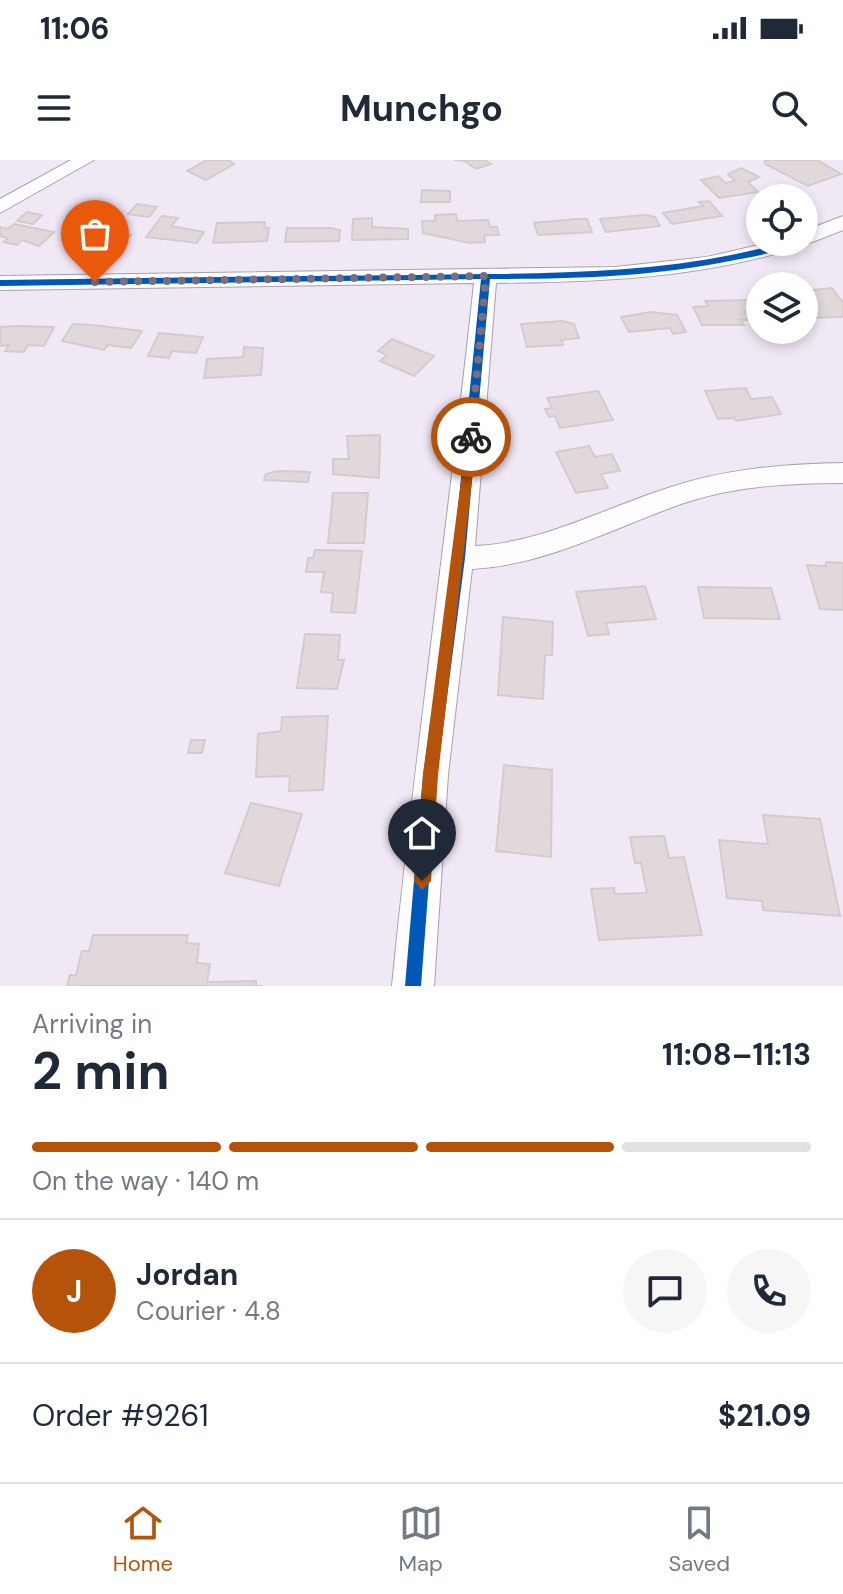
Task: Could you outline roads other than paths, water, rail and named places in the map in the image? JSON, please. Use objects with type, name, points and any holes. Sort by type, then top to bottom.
[{"type":"street","points":[[0,207],[85,160]]},
{"type":"street","points":[[818,233],[843,222]]},
{"type":"street","points":[[2,286],[486,276],[717,264],[746,256]]},
{"type":"street","points":[[413,986],[430,775],[459,558],[486,276]]},
{"type":"street","points":[[459,558],[504,555],[682,494],[728,483],[777,475],[843,473]]}]
